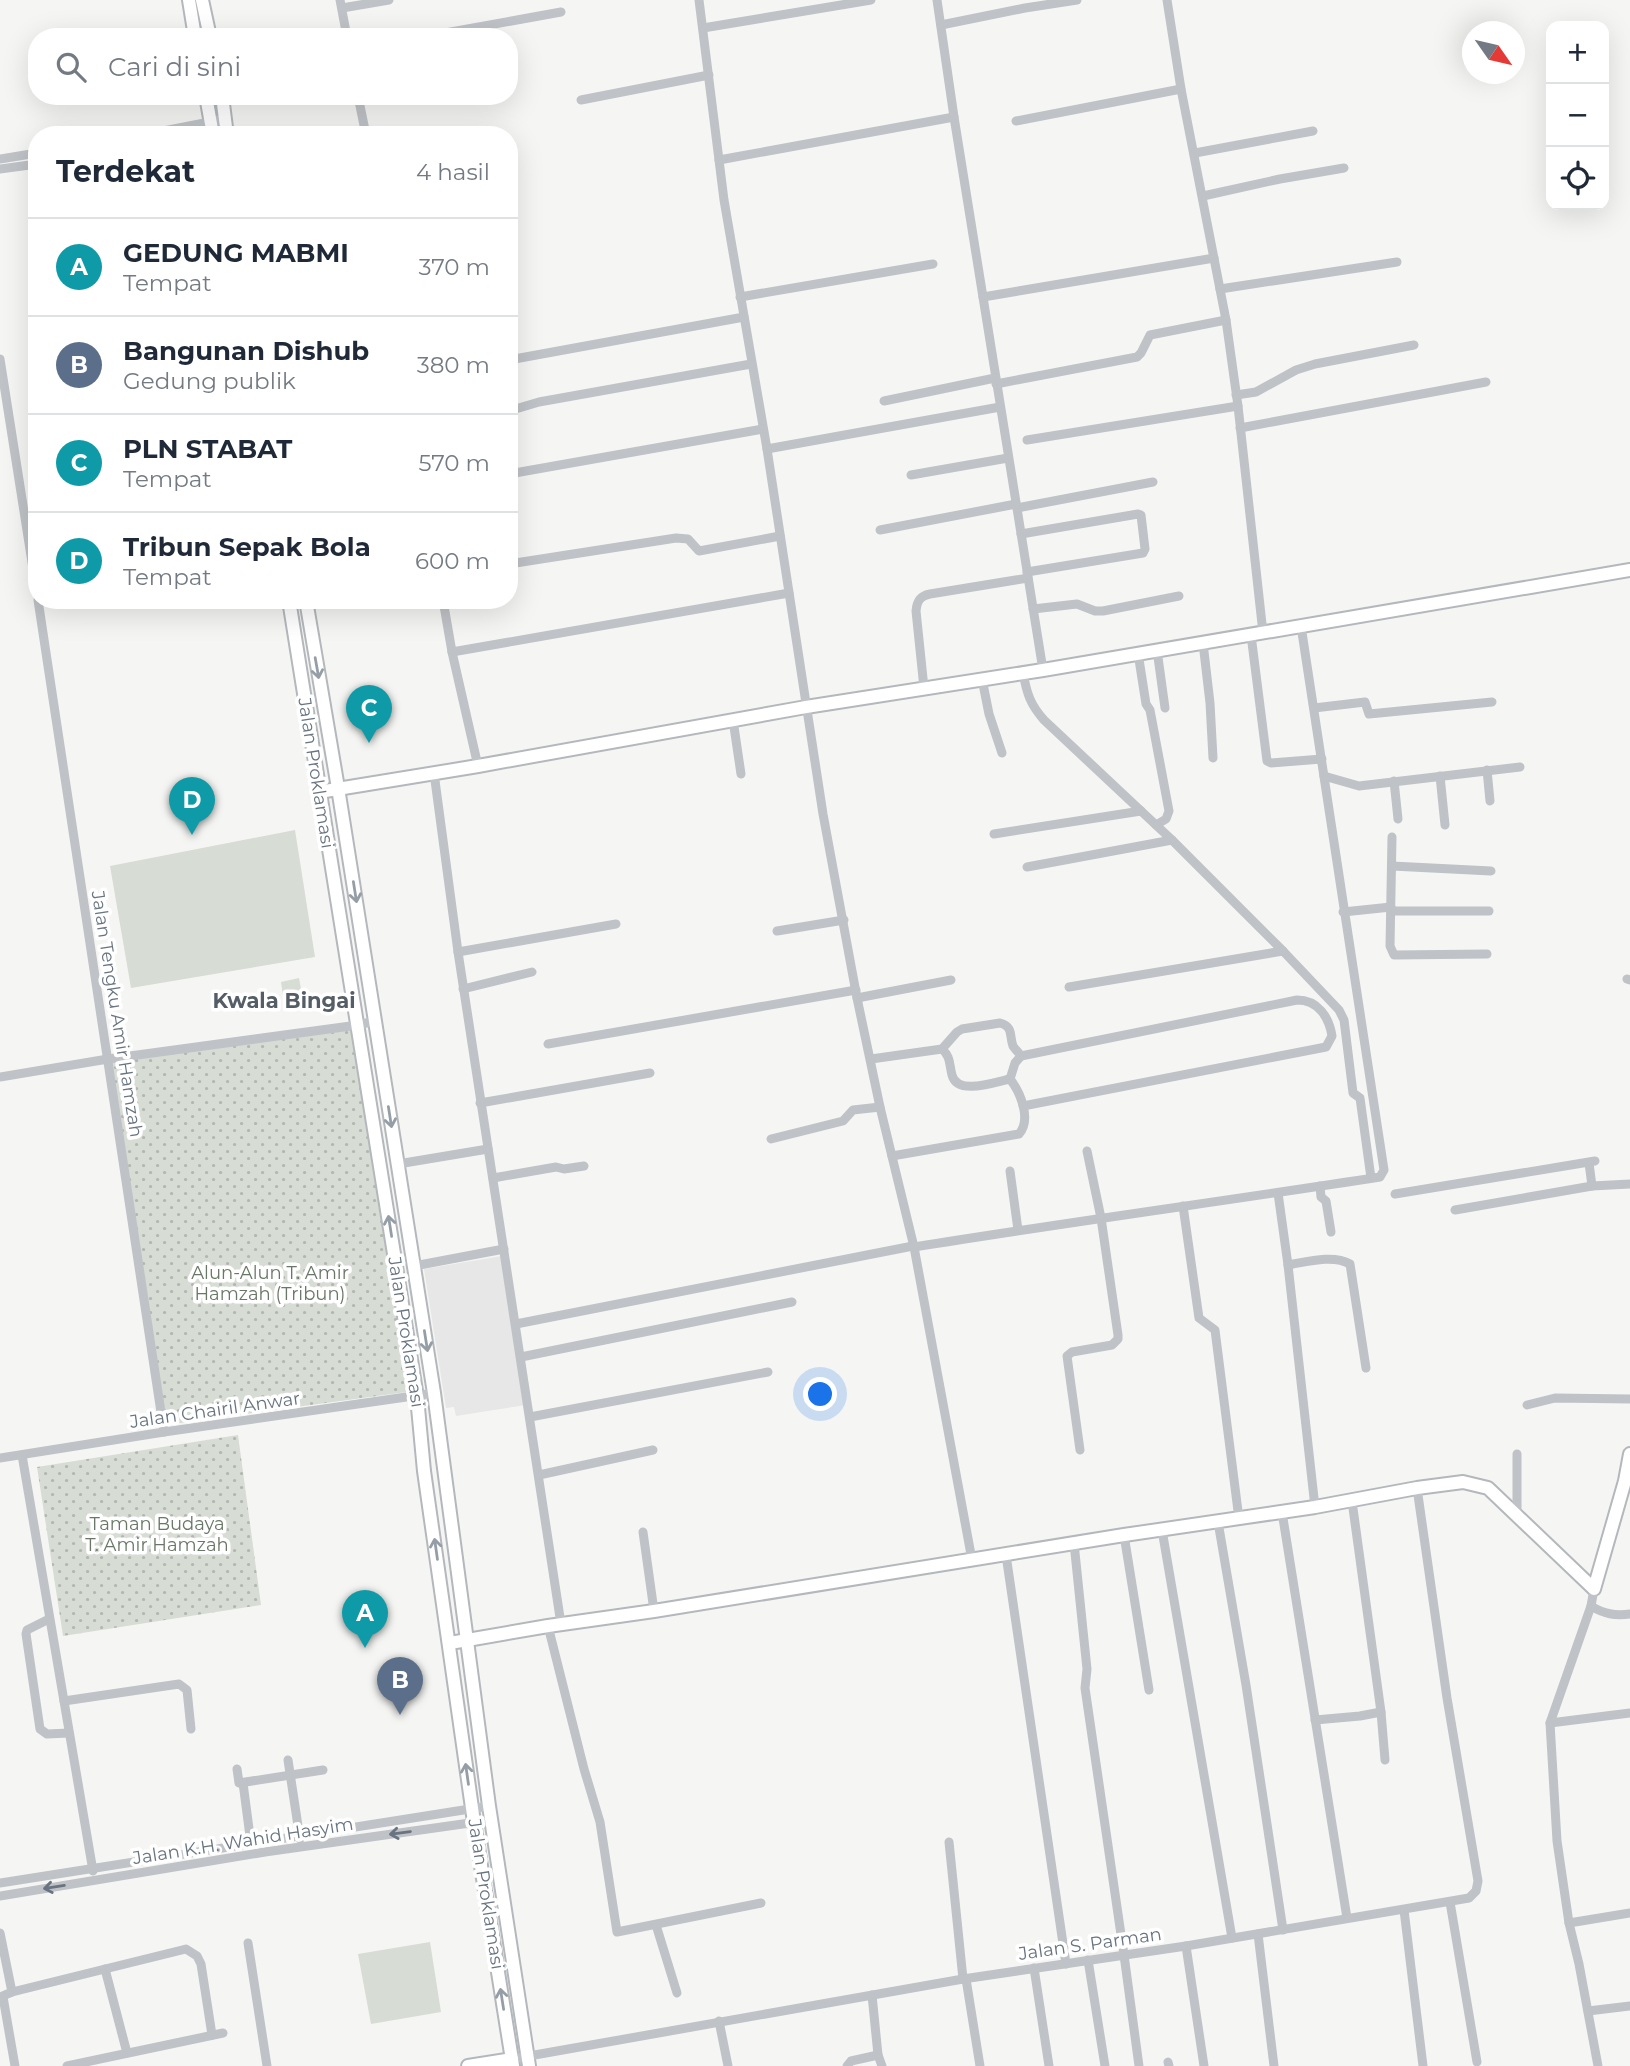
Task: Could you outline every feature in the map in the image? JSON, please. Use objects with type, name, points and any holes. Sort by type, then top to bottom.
[{"type":"street","points":[[189,0],[194,28]]},
{"type":"street","points":[[202,0],[208,28]]},
{"type":"street","points":[[345,28],[341,4],[390,0]]},
{"type":"street","points":[[699,0],[719,160],[823,814],[880,1107],[913,1246],[972,1560]]},
{"type":"street","points":[[703,28],[871,0]]},
{"type":"street","points":[[937,0],[983,297],[993,409],[1011,506],[1021,534],[1043,670]]},
{"type":"street","points":[[941,25],[1077,0]]},
{"type":"street","points":[[1167,0],[1181,89],[1226,320],[1238,406],[1267,761],[1322,760]]},
{"type":"street","points":[[473,28],[561,12]]},
{"type":"street","points":[[581,100],[709,75]]},
{"type":"street","points":[[1016,121],[1181,89]]},
{"type":"street","points":[[208,105],[211,126]]},
{"type":"street","points":[[223,105],[226,126]]},
{"type":"street","points":[[360,105],[364,126]]},
{"type":"street","points":[[719,160],[954,117]]},
{"type":"street","points":[[216,126],[225,120]]},
{"type":"street","points":[[1195,153],[1313,131]]},
{"type":"street","points":[[0,159],[28,154]]},
{"type":"street","points":[[0,169],[28,165]]},
{"type":"street","points":[[1203,196],[1280,179],[1343,169]]},
{"type":"street","points":[[983,297],[1214,257]]},
{"type":"street","points":[[1220,289],[1396,262]]},
{"type":"street","points":[[740,297],[933,264]]},
{"type":"street","points":[[518,358],[744,317]]},
{"type":"street","points":[[884,401],[1137,357],[1150,335],[1226,320]]},
{"type":"street","points":[[1236,395],[1256,393],[1296,370],[1315,364],[1414,345]]},
{"type":"street","points":[[0,359],[28,537]]},
{"type":"street","points":[[518,408],[539,402],[751,364]]},
{"type":"street","points":[[1240,428],[1486,382]]},
{"type":"street","points":[[1027,440],[1238,406]]},
{"type":"street","points":[[767,449],[993,409]]},
{"type":"street","points":[[518,472],[763,429]]},
{"type":"street","points":[[911,475],[1002,459]]},
{"type":"street","points":[[880,530],[1153,482]]},
{"type":"street","points":[[923,688],[916,611],[919,599],[924,595],[1143,553],[1145,549],[1141,515],[1138,514],[1021,534]]},
{"type":"street","points":[[518,563],[676,538],[688,539],[699,551],[780,536]]},
{"type":"street","points":[[319,792],[806,707],[1043,670],[1630,570]]},
{"type":"street","points":[[452,652],[789,593]]},
{"type":"street","points":[[1033,609],[1077,604],[1103,611],[1180,596]]},
{"type":"street","name":"Jalan Tengku Amir Hamzah","points":[[39,609],[164,1432]]},
{"type":"street","name":"Jalan Proklamasi","points":[[290,609],[417,1397],[424,1471],[473,1816],[513,2062]]},
{"type":"street","name":"Jalan Proklamasi","points":[[308,609],[434,1394],[489,1806],[528,2061]]},
{"type":"street","points":[[445,609],[478,766]]},
{"type":"street","points":[[516,1324],[913,1246],[1375,1178],[1384,1170],[1301,626]]},
{"type":"street","points":[[1203,643],[1213,758]]},
{"type":"street","points":[[1157,650],[1165,708]]},
{"type":"street","points":[[1138,653],[1146,705],[1150,710],[1169,811],[1160,823]]},
{"type":"street","points":[[1023,673],[1027,694],[1044,720],[1141,811],[1160,823],[1172,840],[1339,1010],[1344,1020],[1353,1094],[1360,1098],[1375,1178]]},
{"type":"street","points":[[982,679],[989,714],[1002,752]]},
{"type":"street","points":[[1314,708],[1365,702],[1370,714],[1492,702]]},
{"type":"street","points":[[733,720],[741,774]]},
{"type":"street","points":[[1324,776],[1359,786],[1520,767]]},
{"type":"street","points":[[1488,770],[1490,801]]},
{"type":"street","points":[[434,773],[480,1103],[539,1475],[554,1625],[584,1769],[600,1822],[617,1932],[761,1903]]},
{"type":"street","points":[[1440,776],[1445,825]]},
{"type":"street","points":[[1394,781],[1398,819]]},
{"type":"street","points":[[995,834],[1141,811]]},
{"type":"street","points":[[1392,837],[1390,946],[1394,956],[1487,954]]},
{"type":"street","points":[[1027,867],[1172,840]]},
{"type":"street","points":[[1391,866],[1491,871]]},
{"type":"street","points":[[1343,912],[1391,909],[1489,911]]},
{"type":"street","points":[[777,931],[844,919]]},
{"type":"street","points":[[458,952],[616,924]]},
{"type":"street","points":[[1069,987],[1283,951]]},
{"type":"street","points":[[463,989],[532,972]]},
{"type":"street","points":[[548,1044],[951,980]]},
{"type":"street","points":[[1010,1079],[1015,1063],[1021,1055],[1297,1000],[1305,1000],[1320,1009],[1326,1016],[1332,1036],[1326,1047],[1023,1106]]},
{"type":"street","points":[[0,1077],[375,1021]]},
{"type":"street","points":[[871,1059],[942,1049],[962,1029],[1000,1023],[1009,1028],[1012,1045],[1021,1055]]},
{"type":"street","points":[[942,1049],[949,1057],[952,1077],[959,1084],[970,1087],[1010,1079]]},
{"type":"street","points":[[480,1103],[650,1073]]},
{"type":"street","points":[[892,1156],[1019,1134],[1024,1126],[1023,1106],[1020,1093],[1010,1079]]},
{"type":"street","points":[[771,1139],[843,1121],[853,1110],[880,1107]]},
{"type":"street","points":[[398,1164],[488,1149]]},
{"type":"street","points":[[1080,1450],[1067,1356],[1072,1352],[1112,1345],[1118,1339],[1101,1218],[1087,1151]]},
{"type":"street","points":[[1395,1194],[1592,1162],[1592,1186]]},
{"type":"street","points":[[493,1178],[556,1167],[564,1169],[584,1166]]},
{"type":"street","points":[[1010,1171],[1018,1230]]},
{"type":"street","points":[[1455,1210],[1592,1186],[1630,1184]]},
{"type":"street","points":[[1320,1186],[1321,1197],[1326,1201],[1331,1232]]},
{"type":"street","points":[[1278,1193],[1315,1507]]},
{"type":"street","points":[[1183,1206],[1199,1318],[1214,1330],[1239,1519]]},
{"type":"street","points":[[414,1266],[504,1249]]},
{"type":"street","points":[[1288,1265],[1334,1259],[1350,1264],[1366,1368]]},
{"type":"street","points":[[521,1357],[792,1302]]},
{"type":"street","points":[[530,1417],[768,1372]]},
{"type":"street","name":"Jalan Chairil Anwar","points":[[0,1458],[434,1394]]},
{"type":"street","points":[[1527,1405],[1555,1398],[1630,1399]]},
{"type":"street","points":[[539,1475],[653,1450]]},
{"type":"street","points":[[1517,1454],[1517,1517]]},
{"type":"street","points":[[1598,2066],[1569,1923],[1557,1840],[1550,1723],[1625,1497],[1630,1454]]},
{"type":"street","points":[[22,1455],[95,1880]]},
{"type":"street","points":[[450,1643],[1463,1482],[1488,1488],[1594,1589]]},
{"type":"street","name":"Jalan S. Parman","points":[[513,2062],[719,2021],[1469,1898],[1476,1891],[1478,1881],[1447,1698],[1417,1488]]},
{"type":"street","points":[[1352,1501],[1385,1760]]},
{"type":"street","points":[[1282,1512],[1347,1918]]},
{"type":"street","points":[[1218,1522],[1283,1930]]},
{"type":"street","points":[[1162,1530],[1232,1938]]},
{"type":"street","points":[[643,1532],[654,1611]]},
{"type":"street","points":[[1124,1535],[1149,1690]]},
{"type":"street","points":[[1074,1543],[1087,1669],[1085,1688],[1139,2066]]},
{"type":"street","points":[[1006,1555],[1066,1964]]},
{"type":"street","points":[[1591,1606],[1603,1614],[1630,1614]]},
{"type":"street","points":[[50,1619],[27,1630],[26,1634],[40,1728],[47,1734],[69,1733]]},
{"type":"street","points":[[64,1700],[178,1684],[187,1690],[191,1729]]},
{"type":"street","points":[[1315,1720],[1381,1712]]},
{"type":"street","points":[[1550,1723],[1630,1713]]},
{"type":"street","points":[[288,1760],[301,1847]]},
{"type":"street","points":[[237,1769],[239,1783],[323,1770]]},
{"type":"street","points":[[243,1783],[251,1844]]},
{"type":"street","name":"Jalan K.H. Wahid Hasyim","points":[[0,1896],[473,1816],[489,1806]]},
{"type":"street","name":"Jalan K.H. Wahid Hasyim","points":[[0,1883],[299,1836],[473,1816],[491,1820]]},
{"type":"street","points":[[948,1842],[964,1979],[980,2066]]},
{"type":"street","points":[[1450,1902],[1478,2062]]},
{"type":"street","points":[[1404,1910],[1423,2066]]},
{"type":"street","points":[[1569,1923],[1630,1913]]},
{"type":"street","points":[[656,1925],[677,1993]]},
{"type":"street","points":[[0,1933],[15,2066]]},
{"type":"street","points":[[1258,1934],[1274,2066]]},
{"type":"street","points":[[248,1943],[267,2066]]},
{"type":"street","points":[[1186,1946],[1204,2066]]},
{"type":"street","points":[[5,1995],[186,1949],[197,1956],[201,1964],[212,2035]]},
{"type":"street","points":[[1088,1960],[1105,2066]]},
{"type":"street","points":[[1034,1968],[1049,2066]]},
{"type":"street","points":[[105,1969],[127,2053]]},
{"type":"street","points":[[872,1995],[878,2055],[882,2066]]},
{"type":"street","points":[[1588,2011],[1630,2006]]},
{"type":"street","points":[[719,2021],[728,2066]]},
{"type":"street","points":[[67,2066],[223,2033]]},
{"type":"street","points":[[846,2066],[851,2061],[878,2055]]},
{"type":"street","points":[[468,2066],[513,2062]]},
{"type":"shaded area","points":[[502,1256],[526,1405],[456,1416],[454,1407],[446,1408],[424,1269]]},
{"type":"green space","points":[[295,830],[315,957],[131,988],[110,866]]},
{"type":"green space","points":[[299,978],[303,1000],[284,1003],[281,982]]},
{"type":"green space","name":"Alun-Alun T. Amir Hamzah (Tribun)","points":[[357,1027],[414,1391],[165,1425],[111,1061]]},
{"type":"green space","name":"Taman Budaya T. Amir Hamzah","points":[[238,1435],[261,1605],[63,1636],[37,1467]]},
{"type":"green space","points":[[430,1942],[441,2012],[371,2024],[358,1954]]},
{"type":"place","name":"PLN STABAT","points":[[369,743]]},
{"type":"place","name":"Tribun Sepak Bola","points":[[192,835]]},
{"type":"place","name":"GEDUNG MABMI","points":[[365,1648]]},
{"type":"place","name":"Bangunan Dishub","points":[[400,1715]]},
{"type":"district","name":"Kwala Bingai","points":[[284,1001]]}]
